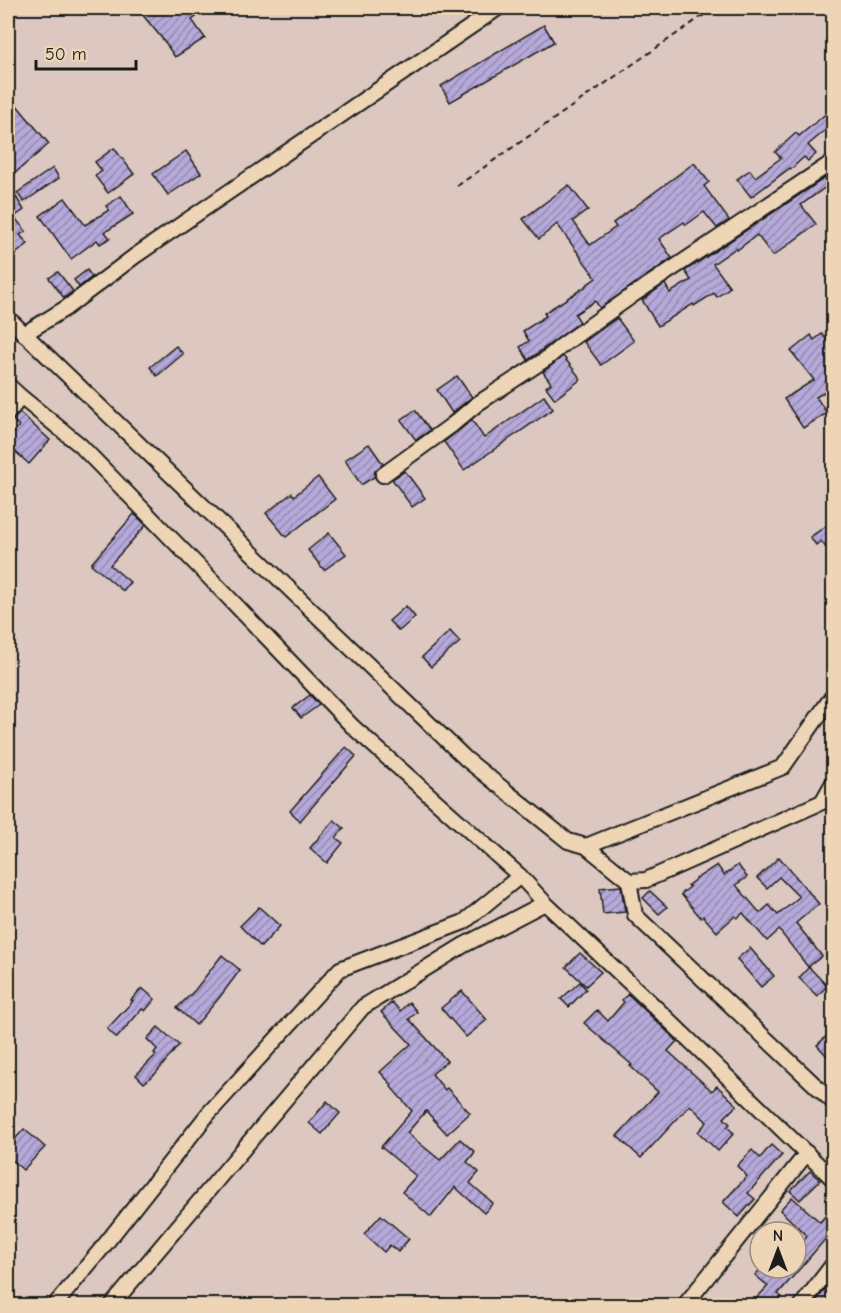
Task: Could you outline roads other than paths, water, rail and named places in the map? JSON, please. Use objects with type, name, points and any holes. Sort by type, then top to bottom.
[{"type":"street","points":[[24,334],[66,308],[135,256],[498,8]]},
{"type":"street","points":[[383,476],[477,404],[546,359],[633,295],[834,161]]},
{"type":"street","points":[[8,318],[466,759],[568,841],[586,846],[629,880],[646,880],[822,802],[834,781]]},
{"type":"street","points":[[8,385],[80,445],[353,728],[520,876],[545,903],[834,1180]]},
{"type":"street","points":[[8,412],[21,397]]},
{"type":"street","points":[[586,846],[783,767],[834,694]]},
{"type":"street","points":[[54,1305],[208,1114],[340,969],[464,922],[520,876]]},
{"type":"street","points":[[629,880],[634,915],[834,1103]]},
{"type":"street","points":[[111,1305],[363,1007],[464,945],[545,903]]},
{"type":"street","points":[[684,1305],[807,1153]]},
{"type":"street","points":[[801,1305],[834,1263]]}]
